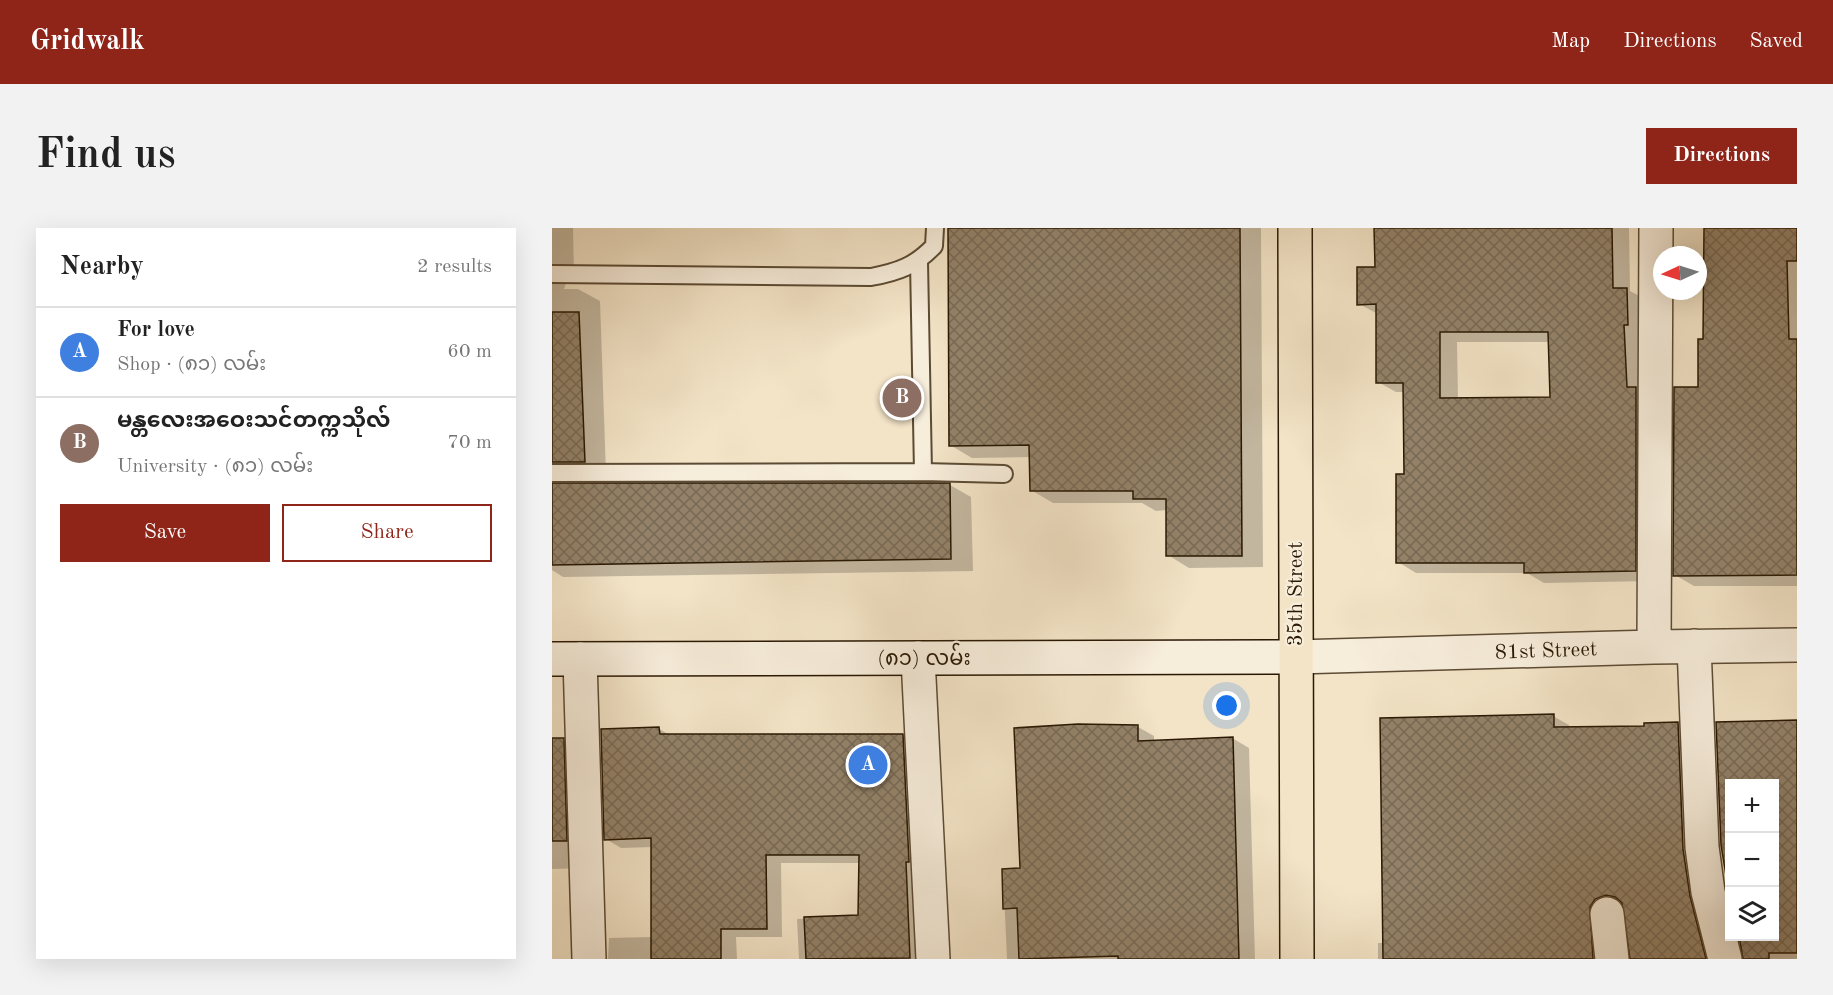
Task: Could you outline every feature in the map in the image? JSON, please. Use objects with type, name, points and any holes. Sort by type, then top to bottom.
[{"type":"main road","name":"35th Street","points":[[1295,228],[1297,959]]},
{"type":"street","points":[[1654,647],[1656,228]]},
{"type":"street","name":"81st Street","points":[[1296,657],[1797,645]]},
{"type":"street","points":[[1694,646],[1702,847],[1708,892],[1725,959]]},
{"type":"street","name":"(၈၁) လမ်း","points":[[566,659],[1296,657]]},
{"type":"street","points":[[918,658],[933,959]]},
{"type":"street","points":[[566,659],[589,959]]},
{"type":"street","points":[[1607,914],[1612,959]]},
{"type":"lane","points":[[552,274],[871,277],[898,272],[919,262],[934,246],[935,228]]},
{"type":"lane","points":[[919,262],[923,472]]},
{"type":"lane","points":[[552,473],[923,472],[1004,474]]},
{"type":"building","points":[[948,228],[1240,228],[1242,556],[1166,556],[1166,499],[1133,499],[1133,491],[1030,491],[1029,445],[949,446]]},
{"type":"building","points":[[1374,228],[1612,228],[1613,288],[1627,288],[1628,325],[1624,325],[1627,387],[1636,387],[1636,571],[1524,573],[1524,563],[1396,563],[1396,474],[1404,474],[1403,383],[1376,383],[1376,304],[1357,305],[1357,267],[1375,267]],"holes":[[[1440,332],[1548,332],[1550,397],[1440,398]]]},
{"type":"building","points":[[1704,228],[1797,228],[1797,261],[1787,261],[1789,339],[1797,339],[1797,575],[1673,576],[1674,387],[1698,387],[1698,339],[1703,339],[1703,300],[1707,300],[1707,246],[1704,246]]},
{"type":"building","points":[[552,312],[579,312],[585,462],[552,462]]},
{"type":"building","points":[[552,483],[950,483],[951,559],[552,565]]},
{"type":"building","points":[[1554,714],[1554,727],[1644,726],[1644,723],[1678,722],[1683,849],[1690,896],[1706,959],[1630,959],[1622,903],[1615,897],[1606,895],[1595,899],[1590,907],[1593,959],[1383,959],[1380,718]]},
{"type":"building","points":[[1797,720],[1797,953],[1769,953],[1769,959],[1743,959],[1740,941],[1779,941],[1779,779],[1725,779],[1725,869],[1721,845],[1716,722]]},
{"type":"building","points":[[1078,724],[1138,725],[1138,741],[1233,737],[1239,959],[1118,959],[1118,956],[1019,959],[1017,908],[1003,909],[1002,869],[1020,868],[1014,728]]},
{"type":"building","points":[[659,727],[660,734],[903,734],[909,862],[906,862],[910,958],[806,959],[804,917],[858,915],[859,855],[766,855],[767,929],[721,929],[721,959],[651,959],[651,838],[604,840],[601,729]]},
{"type":"building","points":[[552,738],[564,738],[567,841],[552,841]]},
{"type":"place","name":"မန္တလေးအဝေးသင်တက္ကသိုလ်","points":[[902,398]]},
{"type":"place","name":"For love","points":[[868,765]]}]
